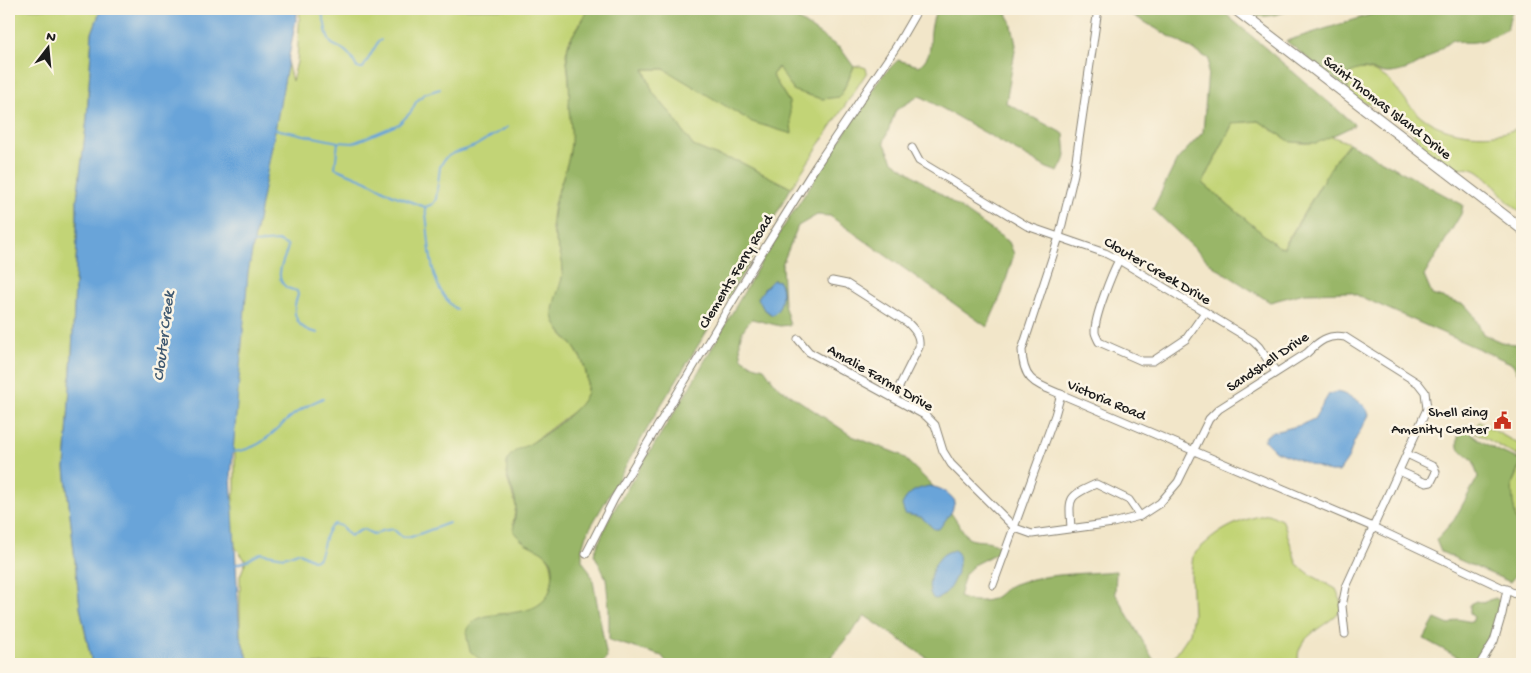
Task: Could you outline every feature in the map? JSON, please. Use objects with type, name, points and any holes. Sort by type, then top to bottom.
[{"type":"main road","name":"Saint Thomas Island Drive","points":[[1235,9],[1522,229]]},
{"type":"street","name":"Clements Ferry Road","points":[[586,554],[614,499],[759,257],[816,166],[896,47],[918,9]]},
{"type":"street","name":"Victoria Road","points":[[1098,9],[1074,174],[1059,237],[1022,350],[1022,365],[1027,377],[1061,394],[1373,526],[1507,588],[1522,597]]},
{"type":"street","name":"Clouter Creek Drive","points":[[912,148],[919,161],[1027,226],[1120,260],[1253,341],[1276,372]]},
{"type":"street","points":[[1120,260],[1112,273],[1096,323],[1095,333],[1099,342],[1142,361],[1153,361],[1186,339],[1205,312]]},
{"type":"street","points":[[832,281],[847,284],[908,323],[916,331],[919,347],[894,398]]},
{"type":"street","name":"Sandshell Drive","points":[[1140,516],[1160,503],[1178,482],[1209,419],[1219,409],[1307,353],[1318,342],[1328,337],[1337,336],[1345,338],[1418,383],[1425,392],[1428,409],[1346,587],[1342,606],[1345,634]]},
{"type":"street","name":"Amalie Farms Drive","points":[[798,339],[809,352],[926,416],[935,425],[943,450],[951,464],[1015,528]]},
{"type":"street","points":[[993,585],[1015,528],[1061,394]]},
{"type":"street","points":[[1399,471],[1426,483],[1431,482],[1436,472],[1434,467],[1407,454]]},
{"type":"street","points":[[1015,528],[1032,534],[1113,523],[1140,516],[1129,500],[1096,484],[1076,493],[1069,503],[1071,528]]},
{"type":"street","points":[[1480,664],[1494,641],[1507,588]]},
{"type":"green space","points":[[9,9],[101,9],[92,33],[87,119],[77,199],[72,353],[65,468],[80,607],[92,664],[9,664]]},
{"type":"green space","points":[[300,9],[587,9],[586,14],[569,41],[566,54],[572,140],[569,158],[554,204],[552,230],[562,258],[563,271],[555,322],[584,364],[587,393],[580,406],[533,442],[507,478],[516,506],[513,523],[525,543],[538,549],[548,557],[553,575],[550,591],[537,606],[522,612],[500,614],[484,663],[489,664],[250,664],[240,636],[240,576],[246,561],[233,544],[230,514],[235,490],[235,453],[226,452],[205,408],[285,54],[292,81],[297,62]]},
{"type":"green space","points":[[587,9],[779,9],[789,13],[841,49],[854,67],[840,97],[822,99],[794,91],[778,67],[772,75],[789,102],[792,134],[752,122],[664,69],[644,69],[653,93],[672,115],[693,146],[740,162],[791,188],[745,270],[661,405],[586,535],[582,548],[582,561],[589,570],[593,581],[607,658],[601,664],[489,664],[484,663],[470,651],[467,632],[473,622],[483,617],[524,611],[537,606],[547,597],[553,575],[553,566],[548,557],[540,550],[525,543],[514,532],[516,506],[508,479],[507,462],[514,452],[547,433],[572,412],[584,398],[587,391],[586,373],[582,361],[577,351],[557,326],[553,316],[563,271],[553,230],[553,216],[571,143],[567,52],[570,40],[583,20]]},
{"type":"green space","points":[[937,9],[1004,9],[1011,21],[1016,45],[1006,103],[1064,134],[1066,156],[1058,172],[1047,168],[919,96],[896,110],[884,142],[893,161],[1009,242],[1014,254],[1002,293],[987,327],[830,216],[817,215],[798,226],[782,265],[784,304],[790,325],[780,326],[752,319],[742,332],[740,346],[742,358],[753,365],[764,368],[777,386],[852,436],[901,455],[932,485],[968,538],[995,543],[998,546],[1001,551],[975,564],[965,574],[959,597],[973,601],[983,601],[996,597],[1010,586],[1036,578],[1116,571],[1115,593],[1153,659],[1159,664],[936,664],[865,616],[825,664],[668,664],[662,656],[609,640],[609,608],[606,578],[594,554],[609,518],[688,390],[764,257],[881,77],[898,60],[919,66],[924,61],[929,52],[932,23]],"holes":[[[773,280],[779,281],[782,291],[781,299],[770,314],[763,308],[764,289]]]},
{"type":"green space","points":[[1122,9],[1220,9],[1355,125],[1317,143],[1291,142],[1259,121],[1233,123],[1203,183],[1277,246],[1284,248],[1337,157],[1349,143],[1463,205],[1461,214],[1424,276],[1432,295],[1465,305],[1473,314],[1483,334],[1501,342],[1522,345],[1522,383],[1513,364],[1350,292],[1304,293],[1270,302],[1213,266],[1153,209],[1177,160],[1203,132],[1209,59]]},
{"type":"green space","points":[[1239,9],[1296,9],[1274,15],[1252,16]]},
{"type":"green space","points":[[1389,9],[1511,9],[1512,11],[1507,29],[1493,36],[1474,42],[1452,40],[1423,61],[1399,72],[1384,73],[1360,69],[1349,74],[1348,90],[1286,41]]},
{"type":"green space","points":[[779,67],[794,91],[840,97],[854,67],[866,68],[867,72],[791,188],[740,162],[693,146],[672,115],[653,93],[644,69],[664,69],[702,91],[789,102],[772,75]]},
{"type":"green space","points":[[1356,69],[1378,73],[1386,78],[1421,116],[1443,128],[1456,132],[1485,135],[1511,131],[1522,126],[1522,212],[1511,204],[1487,178],[1476,170],[1466,167],[1450,168],[1437,161],[1425,149],[1405,122],[1394,112],[1360,101],[1348,92],[1349,74]]},
{"type":"green space","points":[[1259,121],[1285,138],[1301,143],[1319,141],[1331,136],[1349,143],[1337,157],[1283,248],[1277,246],[1203,183],[1233,123]]},
{"type":"green space","points":[[1479,422],[1522,446],[1517,456],[1473,431]]},
{"type":"green space","points":[[1466,425],[1469,426],[1468,430],[1486,444],[1500,452],[1522,460],[1512,484],[1516,519],[1522,535],[1522,567],[1510,582],[1441,552],[1436,540],[1454,520],[1478,477],[1473,460],[1458,448],[1459,435]]},
{"type":"green space","points":[[1522,449],[1522,535],[1515,516],[1511,496],[1513,483],[1521,460],[1517,459]]},
{"type":"green space","points":[[1269,514],[1283,521],[1297,564],[1311,575],[1336,589],[1343,605],[1340,610],[1303,642],[1298,656],[1299,664],[1169,664],[1190,633],[1193,614],[1191,573],[1193,555],[1210,539],[1236,523]]},
{"type":"green space","points":[[1496,598],[1499,601],[1496,619],[1491,634],[1475,664],[1470,664],[1424,639],[1435,619],[1449,625],[1457,619],[1472,622],[1474,617],[1470,614],[1470,604],[1476,601],[1484,603]]},
{"type":"water","name":"Clouter Creek","points":[[101,9],[298,9],[248,273],[231,476],[240,636],[250,664],[92,664],[80,607],[65,468],[72,353],[77,199],[87,119],[92,33]]},
{"type":"water","points":[[773,280],[779,281],[781,285],[782,300],[776,312],[772,315],[763,308],[758,298]]},
{"type":"water","points":[[1336,392],[1356,399],[1364,406],[1369,415],[1354,442],[1348,459],[1339,472],[1330,472],[1275,451],[1264,440],[1270,433],[1301,425],[1314,419],[1329,394]]},
{"type":"water","points":[[929,486],[944,490],[955,501],[952,511],[939,529],[934,529],[921,517],[905,514],[902,505],[913,492]]},
{"type":"water","points":[[954,550],[958,553],[959,562],[956,575],[947,591],[939,598],[934,599],[931,595],[929,584],[932,572],[942,556]]},
{"type":"waterway","points":[[318,9],[323,17],[331,43],[345,51],[357,68],[363,68],[381,40]]},
{"type":"waterway","points":[[275,129],[338,142],[353,143],[399,124],[411,112],[416,102],[424,94],[440,89]]},
{"type":"waterway","points":[[338,142],[335,168],[367,181],[393,195],[425,207],[433,204],[436,199],[440,167],[445,158],[475,146],[508,127]]},
{"type":"waterway","points":[[425,207],[435,277],[447,300],[457,310]]},
{"type":"waterway","points":[[253,243],[278,241],[288,246],[281,267],[280,278],[286,287],[297,291],[295,315],[300,325],[318,333]]},
{"type":"waterway","points":[[232,452],[256,446],[294,414],[323,398]]},
{"type":"waterway","points":[[235,565],[261,553],[284,557],[298,552],[313,560],[318,559],[326,535],[334,524],[341,526],[350,536],[363,529],[375,535],[381,531],[393,529],[402,537],[411,537],[449,523]]},
{"type":"place","name":"Shell Ring Amenity Center","points":[[1502,420]]}]
